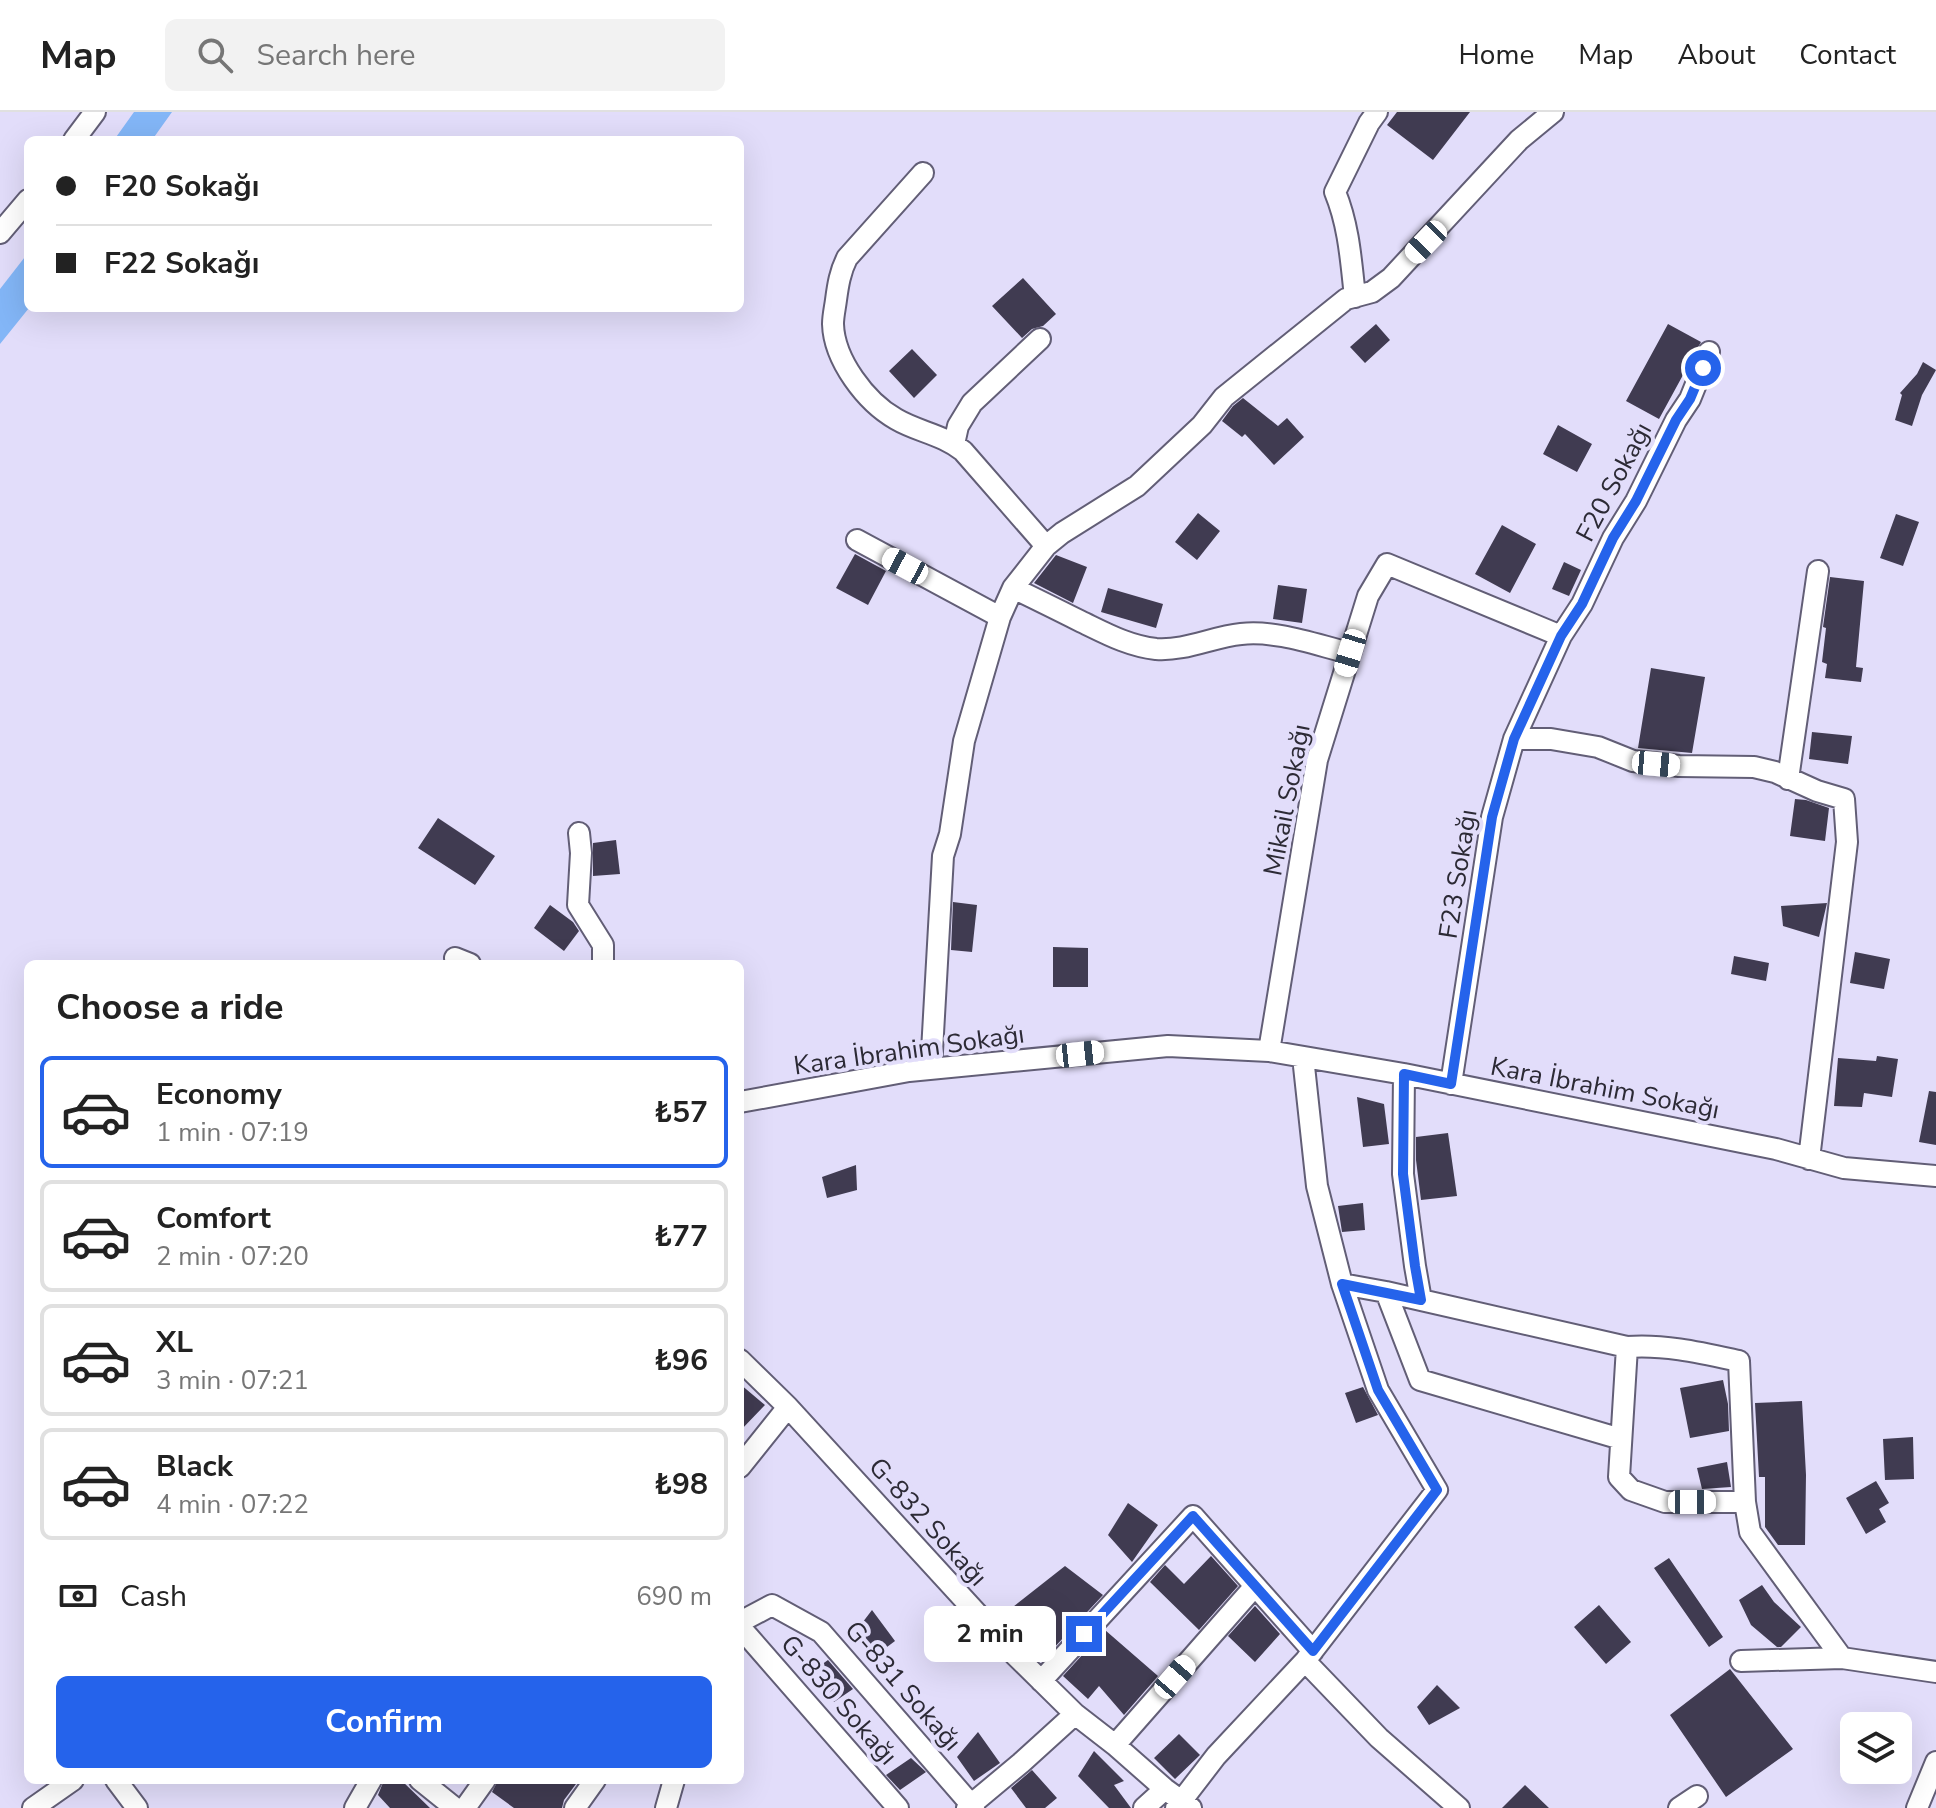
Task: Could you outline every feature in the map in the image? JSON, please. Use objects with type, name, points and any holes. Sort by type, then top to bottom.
[{"type":"street","points":[[77,136],[95,112]]},
{"type":"street","points":[[1355,297],[1344,214],[1335,192],[1377,112]]},
{"type":"street","points":[[931,1069],[943,856],[950,834],[964,741],[1000,617],[1013,588],[1046,546],[1137,486],[1202,425],[1224,397],[1346,299],[1372,292],[1391,278],[1519,140],[1553,112]]},
{"type":"street","points":[[923,173],[847,258],[841,270],[833,324],[836,340],[848,370],[870,399],[889,416],[946,439],[963,451],[1046,546]]},
{"type":"street","points":[[0,233],[24,205]]},
{"type":"street","points":[[954,444],[962,418],[972,403],[1040,339]]},
{"type":"street","name":"F20 Sokağı","points":[[1561,636],[1582,604],[1613,538],[1690,399],[1709,352]]},
{"type":"street","points":[[857,540],[1000,617]]},
{"type":"street","name":"Mikail Sokağı","points":[[1269,1051],[1317,760],[1368,596],[1387,564],[1561,636]]},
{"type":"street","points":[[1788,779],[1818,571]]},
{"type":"street","points":[[1013,588],[1115,638],[1143,647],[1183,648],[1229,636],[1254,634],[1350,653]]},
{"type":"street","name":"F23 Sokağı","points":[[1451,1084],[1492,817],[1514,739],[1561,636]]},
{"type":"street","points":[[1514,739],[1551,739],[1598,747],[1633,761],[1679,766],[1754,767],[1844,799],[1847,842],[1809,1159]]},
{"type":"street","points":[[579,833],[578,905],[603,945],[603,960]]},
{"type":"street","name":"Kara İbrahim Sokağı","points":[[744,1101],[909,1071],[1168,1046],[1269,1051],[1404,1074],[1776,1149],[1844,1168],[1936,1176]]},
{"type":"street","points":[[1144,1808],[1179,1802],[1216,1756],[1309,1656],[1437,1490],[1378,1390],[1342,1284],[1317,1186],[1303,1057]]},
{"type":"street","points":[[1404,1074],[1403,1174],[1421,1300]]},
{"type":"street","points":[[1342,1284],[1627,1347],[1648,1345],[1739,1361],[1745,1502],[1750,1532],[1842,1658]]},
{"type":"street","points":[[1386,1292],[1420,1380],[1621,1439]]},
{"type":"street","points":[[1627,1347],[1619,1477],[1631,1490],[1665,1502],[1745,1502]]},
{"type":"street","name":"G-832 Sokağı","points":[[744,1364],[788,1407],[1041,1681],[1179,1802]]},
{"type":"street","points":[[744,1462],[788,1407]]},
{"type":"street","points":[[1041,1681],[1193,1516],[1255,1586],[1309,1656],[1379,1738],[1459,1808]]},
{"type":"street","points":[[1115,1745],[1255,1586]]},
{"type":"street","name":"G-831 Sokağı","points":[[744,1622],[772,1605],[821,1632],[970,1807]]},
{"type":"street","name":"G-830 Sokağı","points":[[744,1630],[898,1808]]},
{"type":"street","points":[[1741,1661],[1842,1658],[1936,1672]]},
{"type":"street","points":[[970,1807],[1075,1714]]},
{"type":"street","points":[[1917,1808],[1935,1766]]},
{"type":"street","points":[[33,1808],[67,1784]]},
{"type":"street","points":[[119,1784],[137,1808]]},
{"type":"street","points":[[355,1808],[369,1784]]},
{"type":"street","points":[[425,1784],[455,1808]]},
{"type":"street","points":[[465,1808],[482,1784]]},
{"type":"street","points":[[575,1808],[592,1784]]},
{"type":"street","points":[[666,1808],[673,1784]]},
{"type":"street","points":[[1679,1808],[1697,1796]]},
{"type":"water","points":[[134,112],[172,112],[155,136],[117,136]]},
{"type":"water","points":[[24,258],[26,312],[0,344],[0,289]]},
{"type":"building","points":[[1397,112],[1470,112],[1433,160],[1387,125]]},
{"type":"building","points":[[1023,278],[1056,314],[1022,338],[992,306]]},
{"type":"building","points":[[1376,324],[1390,340],[1365,363],[1350,347]]},
{"type":"building","points":[[1668,324],[1701,342],[1659,419],[1626,401]]},
{"type":"building","points":[[912,349],[937,375],[914,398],[889,371]]},
{"type":"building","points":[[1923,362],[1936,370],[1922,395],[1912,426],[1895,420],[1900,393]]},
{"type":"building","points":[[1243,398],[1278,426],[1287,418],[1304,437],[1274,465],[1245,434],[1242,437],[1222,421]]},
{"type":"building","points":[[1558,425],[1592,444],[1577,472],[1543,454]]},
{"type":"building","points":[[1198,513],[1220,531],[1197,560],[1175,542]]},
{"type":"building","points":[[1896,514],[1919,522],[1903,566],[1880,558]]},
{"type":"building","points":[[1502,525],[1536,544],[1510,593],[1475,574]]},
{"type":"building","points":[[855,554],[886,571],[868,605],[836,588]]},
{"type":"building","points":[[1056,555],[1087,567],[1073,603],[1034,583]]},
{"type":"building","points":[[1564,562],[1581,570],[1569,596],[1552,589]]},
{"type":"building","points":[[1830,577],[1864,581],[1856,667],[1863,668],[1861,682],[1825,678],[1827,664],[1822,662],[1826,628],[1823,627]]},
{"type":"building","points":[[1278,585],[1307,589],[1302,623],[1273,619]]},
{"type":"building","points":[[1108,588],[1163,604],[1156,628],[1101,612]]},
{"type":"building","points":[[1651,668],[1705,677],[1692,753],[1638,748]]},
{"type":"building","points":[[1812,732],[1852,736],[1848,764],[1809,759]]},
{"type":"building","points":[[1795,799],[1829,808],[1825,841],[1790,836]]},
{"type":"building","points":[[438,818],[495,856],[475,885],[418,848]]},
{"type":"building","points":[[616,840],[620,874],[593,876],[593,843]]},
{"type":"building","points":[[953,902],[977,905],[972,952],[951,950]]},
{"type":"building","points":[[1827,903],[1819,937],[1783,926],[1781,906]]},
{"type":"building","points":[[550,905],[573,922],[579,931],[564,951],[534,928]]},
{"type":"building","points":[[1053,947],[1088,948],[1088,987],[1053,987]]},
{"type":"building","points":[[1855,952],[1890,959],[1884,989],[1850,983]]},
{"type":"building","points":[[1734,956],[1769,963],[1766,981],[1731,974]]},
{"type":"building","points":[[1877,1056],[1898,1059],[1892,1097],[1864,1093],[1862,1107],[1834,1106],[1838,1058],[1876,1061]]},
{"type":"building","points":[[1929,1091],[1936,1092],[1936,1145],[1919,1142]]},
{"type":"building","points":[[1357,1097],[1384,1104],[1389,1144],[1363,1147]]},
{"type":"building","points":[[1448,1133],[1457,1196],[1421,1200],[1416,1137]]},
{"type":"building","points":[[856,1165],[857,1190],[827,1198],[822,1177]]},
{"type":"building","points":[[1363,1203],[1365,1230],[1342,1232],[1338,1206]]},
{"type":"building","points":[[1723,1380],[1729,1431],[1690,1438],[1680,1388]]},
{"type":"building","points":[[744,1387],[765,1405],[744,1427]]},
{"type":"building","points":[[1363,1387],[1378,1415],[1356,1423],[1345,1393]]},
{"type":"building","points":[[1802,1401],[1806,1475],[1805,1545],[1778,1545],[1765,1527],[1765,1477],[1759,1477],[1755,1403]]},
{"type":"building","points":[[1913,1437],[1914,1479],[1885,1480],[1883,1439]]},
{"type":"building","points":[[1727,1462],[1731,1487],[1702,1489],[1697,1468]]},
{"type":"building","points":[[1876,1481],[1889,1503],[1879,1509],[1886,1522],[1866,1534],[1846,1498]]},
{"type":"building","points":[[1128,1503],[1158,1525],[1132,1562],[1108,1535]]},
{"type":"building","points":[[1211,1556],[1238,1586],[1199,1630],[1150,1582],[1165,1565],[1184,1584]]},
{"type":"building","points":[[1669,1558],[1723,1637],[1709,1647],[1654,1568]]},
{"type":"building","points":[[1065,1566],[1103,1595],[1051,1651],[1004,1614]]},
{"type":"building","points":[[1762,1585],[1774,1602],[1801,1627],[1781,1647],[1751,1625],[1739,1600]]},
{"type":"building","points":[[1599,1605],[1631,1642],[1606,1664],[1574,1627]]},
{"type":"building","points":[[1255,1606],[1280,1634],[1255,1662],[1228,1636]]},
{"type":"building","points":[[872,1610],[895,1641],[871,1659],[853,1635]]},
{"type":"building","points":[[1105,1630],[1158,1676],[1124,1715],[1099,1686],[1088,1699],[1063,1676]]},
{"type":"building","points":[[828,1660],[853,1689],[834,1702],[807,1675]]},
{"type":"building","points":[[1730,1669],[1793,1749],[1726,1797],[1670,1715]]},
{"type":"building","points":[[1437,1685],[1460,1708],[1429,1725],[1417,1707]]},
{"type":"building","points":[[978,1732],[1000,1763],[974,1781],[957,1757]]},
{"type":"building","points":[[1179,1734],[1200,1755],[1175,1779],[1154,1758]]},
{"type":"building","points":[[1094,1751],[1124,1781],[1114,1785],[1131,1808],[1109,1808],[1078,1776]]},
{"type":"building","points":[[911,1758],[926,1772],[900,1790],[886,1775]]},
{"type":"building","points":[[1032,1770],[1057,1798],[1045,1808],[1026,1808],[1011,1788]]},
{"type":"building","points":[[382,1784],[405,1784],[430,1808],[390,1808],[378,1795]]},
{"type":"building","points":[[496,1784],[576,1784],[562,1808],[514,1808],[492,1792]]},
{"type":"building","points":[[1525,1785],[1549,1808],[1502,1808]]},
{"type":"route","points":[[1084,1634],[1193,1516],[1313,1651],[1437,1490],[1378,1390],[1342,1284],[1421,1300],[1403,1174],[1404,1074],[1451,1084],[1492,817],[1514,739],[1561,636],[1582,604],[1596,571],[1690,399],[1703,368]]}]
